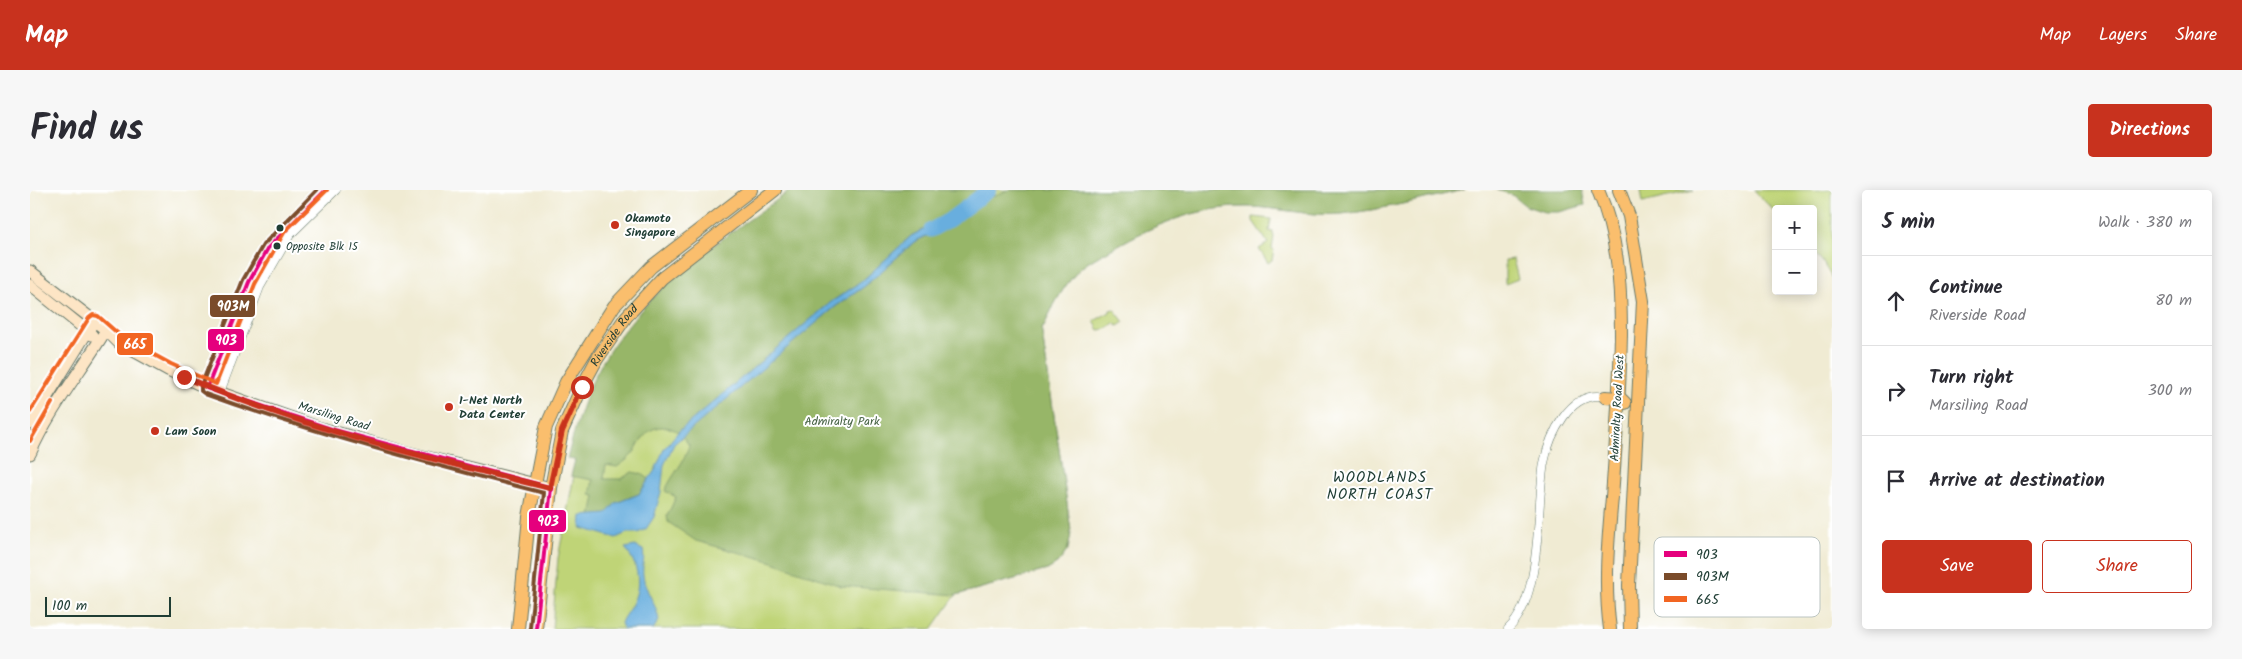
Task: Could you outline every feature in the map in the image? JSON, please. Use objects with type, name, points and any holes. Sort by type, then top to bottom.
[{"type":"main road","name":"Riverside Road","points":[[518,629],[529,517],[546,427],[555,406],[584,353],[614,306],[651,267],[751,190]]},
{"type":"main road","name":"Riverside Road","points":[[536,629],[550,488],[562,431],[576,398],[597,360],[626,317],[662,278],[775,190]]},
{"type":"main road","name":"Admiralty Road West","points":[[1598,190],[1606,208],[1617,256],[1621,296],[1620,398],[1608,533],[1607,583],[1610,629]]},
{"type":"main road","name":"Admiralty Road West","points":[[1620,190],[1629,216],[1643,301],[1637,383],[1636,463],[1629,585],[1630,629]]},
{"type":"main road","points":[[1605,397],[1611,392],[1620,377]]},
{"type":"main road","points":[[1620,398],[1637,383]]},
{"type":"main road","points":[[1605,397],[1620,398],[1636,412]]},
{"type":"street","points":[[207,388],[250,282],[268,248],[326,190]]},
{"type":"street","points":[[220,392],[260,287],[290,235],[336,190]]},
{"type":"street","name":"Marsiling Road","points":[[30,271],[106,330],[119,343],[168,370],[207,388],[327,429],[403,451],[550,488]]},
{"type":"street","points":[[30,285],[99,341]]},
{"type":"street","points":[[30,424],[94,321]]},
{"type":"street","points":[[30,454],[56,408],[106,330]]},
{"type":"street","name":"Marsiling Road","points":[[99,341],[119,343]]},
{"type":"street","points":[[1513,628],[1523,606],[1533,570],[1538,544],[1544,462],[1555,430],[1564,415],[1577,404],[1591,396],[1605,397]]},
{"type":"green space","points":[[791,190],[978,190],[947,217],[911,236],[861,282],[831,302],[678,432],[663,427],[653,429],[624,462],[617,467],[606,465],[604,479],[621,479],[632,472],[642,474],[649,479],[639,494],[616,503],[606,515],[591,516],[595,496],[590,495],[593,480],[571,476],[575,460],[567,459],[586,396],[612,347],[633,320],[681,271]]},
{"type":"green space","name":"Admiralty Park","points":[[807,190],[1464,190],[1387,207],[1341,214],[1315,214],[1249,207],[1202,211],[1154,227],[1095,258],[1084,266],[1062,291],[1044,327],[1041,327],[1071,531],[1068,550],[1057,564],[1047,570],[956,595],[932,629],[552,629],[558,558],[577,460]]},
{"type":"green space","name":"Admiralty Park","points":[[1008,190],[1464,190],[1387,207],[1341,214],[1315,214],[1249,207],[1202,211],[1154,227],[1095,258],[1080,269],[1058,298],[1044,327],[1041,327],[1071,531],[1065,554],[1053,567],[1047,570],[956,595],[841,586],[767,560],[696,541],[668,522],[667,516],[676,497],[665,491],[685,457],[689,445],[682,436],[835,307],[865,286],[914,242],[951,224],[989,198]]},
{"type":"green space","points":[[1497,190],[1582,190],[1585,205],[1559,212],[1544,212],[1526,206],[1512,195]]},
{"type":"green space","points":[[1641,190],[1694,190],[1643,202]]},
{"type":"green space","points":[[1754,190],[1832,190],[1832,278],[1817,256],[1817,205],[1772,205],[1772,209]]},
{"type":"green space","points":[[1253,217],[1271,219],[1269,231],[1273,232],[1272,249],[1274,250],[1272,260],[1268,263],[1259,249],[1268,243],[1253,221]]},
{"type":"green space","points":[[1513,259],[1518,279],[1505,284],[1505,260]]},
{"type":"green space","points":[[1114,309],[1124,322],[1118,326],[1114,323],[1106,329],[1099,330],[1094,321]]},
{"type":"water","points":[[947,217],[951,224],[914,242],[865,286],[835,307],[674,444],[664,465],[661,492],[654,517],[646,529],[638,533],[627,533],[616,538],[581,528],[582,516],[606,514],[616,503],[639,494],[655,470],[664,449],[678,432],[831,302],[861,282],[911,236]]},
{"type":"water","points":[[635,546],[643,550],[644,581],[658,615],[659,621],[653,629],[623,629],[621,623],[637,591],[636,569],[625,548]]},
{"type":"waterway","points":[[931,230],[949,220],[989,190]]},
{"type":"transit line","name":"903M","points":[[317,190],[263,245],[243,280],[201,386],[201,391],[247,409],[331,435],[544,493],[530,628]]},
{"type":"transit line","name":"903","points":[[326,190],[268,248],[249,282],[207,388],[334,430],[551,488],[536,629]]},
{"type":"transit line","name":"665","points":[[30,412],[89,318],[93,315],[98,316],[123,338],[171,364],[216,384],[255,284],[285,231],[327,190]]},
{"type":"transit line","name":"665","points":[[30,441],[52,403]]},
{"type":"place","name":"Okamoto Singapore","points":[[615,225]]},
{"type":"place","name":"Opposite Blk 15","points":[[277,246]]},
{"type":"place","name":"1-Net North Data Center","points":[[449,407]]},
{"type":"place","name":"Lam Soon","points":[[155,431]]},
{"type":"district","name":"WOODLANDS NORTH COAST","points":[[1380,486]]},
{"type":"route","points":[[184,377],[207,388],[318,426],[403,451],[550,488],[562,431],[582,387]]}]
